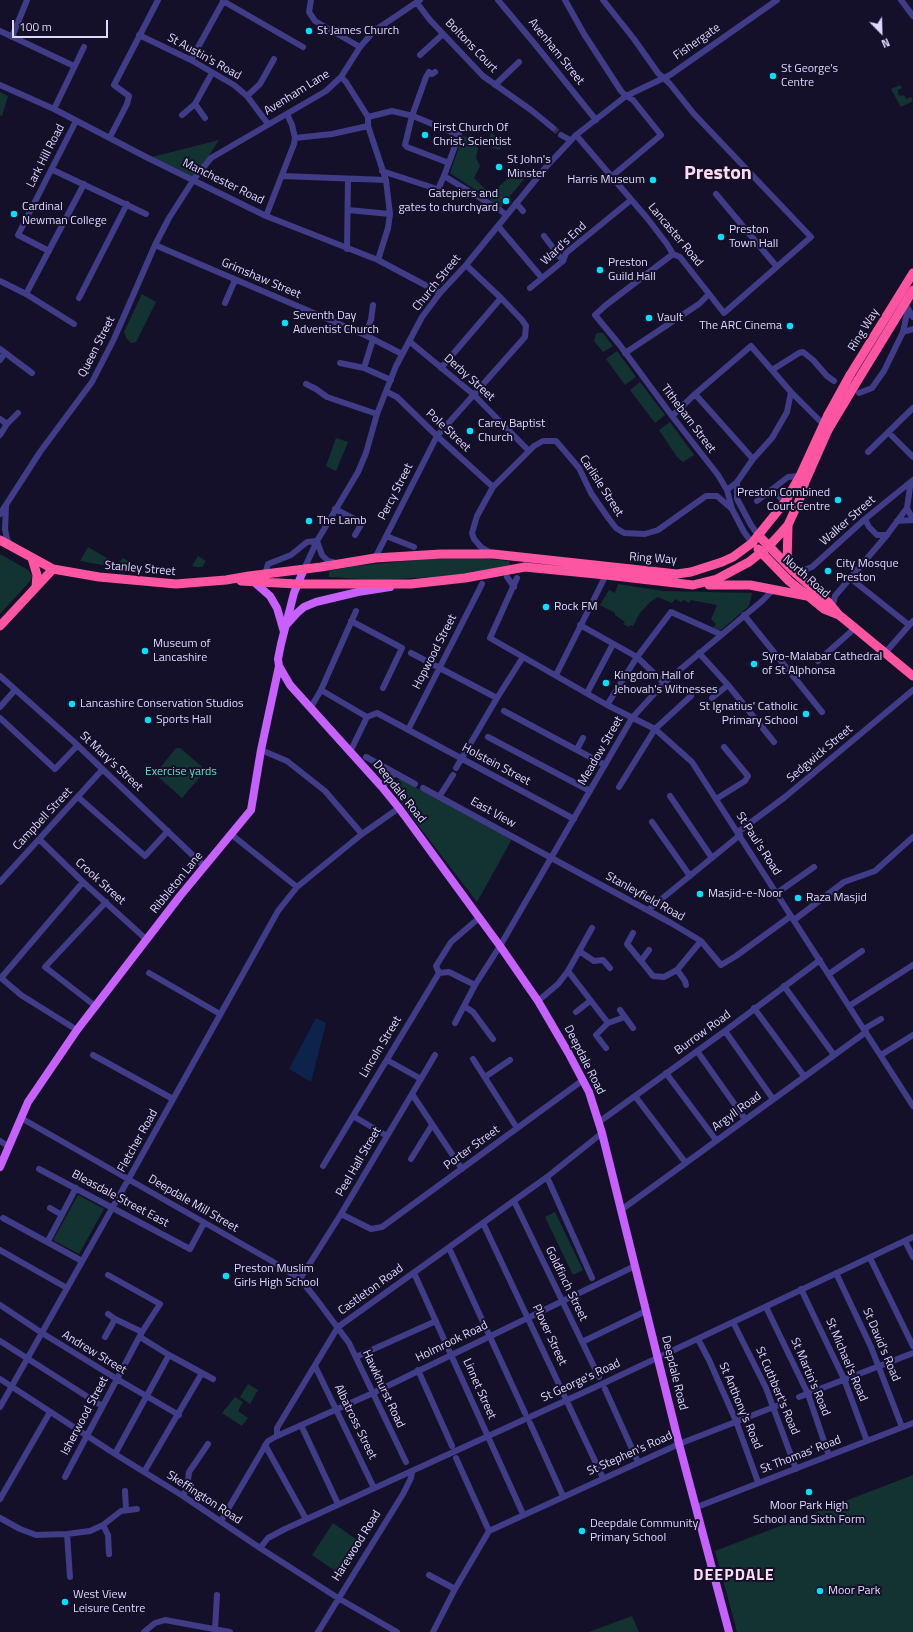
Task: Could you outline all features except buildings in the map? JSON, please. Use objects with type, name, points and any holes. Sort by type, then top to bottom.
[{"type":"highway","name":"Ring Way","points":[[304,569],[375,558],[442,554],[493,554],[677,574],[708,568],[722,562],[752,543],[785,502],[825,427],[913,273]]},
{"type":"highway","name":"Ring Way","points":[[297,584],[411,584],[466,578],[525,568],[606,574],[693,585],[717,579],[749,562],[769,546],[788,525],[825,427],[828,414],[906,306],[913,290]]},
{"type":"highway","name":"Ring Way","points":[[788,525],[790,568]]},
{"type":"highway","name":"North Road","points":[[758,534],[838,615]]},
{"type":"highway","name":"Stanley Street","points":[[0,540],[53,569],[99,577],[176,584],[226,580],[304,569]]},
{"type":"highway","name":"North Road","points":[[752,543],[789,581],[824,609],[838,615],[856,628],[913,676]]},
{"type":"highway","points":[[32,558],[37,575],[36,587]]},
{"type":"highway","points":[[0,626],[53,569]]},
{"type":"highway","name":"Stanley Street","points":[[226,580],[297,584]]},
{"type":"highway","points":[[693,585],[742,584],[777,589],[808,596]]},
{"type":"main road","name":"Ribbleton Lane","points":[[0,1167],[28,1102],[76,1030],[180,896],[232,835],[251,810],[261,750],[279,666],[278,659],[297,584],[304,569]]},
{"type":"main road","points":[[254,582],[270,596],[277,608],[285,629],[301,610],[316,602],[358,592],[411,584]]},
{"type":"main road","name":"Deepdale Road","points":[[279,666],[290,685],[382,787],[399,808],[500,946],[538,1001],[570,1054],[589,1092],[602,1133],[679,1444],[729,1632]]},
{"type":"main road","points":[[273,691],[281,685],[290,685]]},
{"type":"street","points":[[12,37],[27,0]]},
{"type":"street","points":[[110,138],[127,104],[129,96],[114,85],[158,0]]},
{"type":"street","points":[[191,60],[224,0],[303,47]]},
{"type":"street","points":[[311,0],[309,12],[315,21],[360,47]]},
{"type":"street","name":"Avenham Street","points":[[498,0],[596,120]]},
{"type":"street","points":[[564,0],[584,34],[626,96],[633,100],[661,136],[612,177]]},
{"type":"street","points":[[603,0],[634,39],[658,73],[694,114],[738,158],[811,237],[777,267],[716,194]]},
{"type":"street","name":"Fishergate","points":[[626,96],[663,77],[670,75],[777,0]]},
{"type":"street","points":[[901,0],[913,16]]},
{"type":"street","name":"Boltons Court","points":[[419,2],[443,34],[483,76],[531,110],[552,128]]},
{"type":"street","name":"Avenham Lane","points":[[194,179],[211,158],[326,91],[341,77],[360,47],[374,31],[391,18],[419,2]]},
{"type":"street","points":[[0,30],[74,66]]},
{"type":"street","points":[[420,55],[443,34]]},
{"type":"street","name":"St Austin's Road","points":[[139,35],[191,60],[234,85],[247,96],[268,124]]},
{"type":"street","points":[[54,109],[84,47]]},
{"type":"street","points":[[247,96],[260,84],[274,59]]},
{"type":"street","points":[[495,85],[519,62]]},
{"type":"street","points":[[435,72],[432,74],[429,72],[426,77],[412,116],[405,145],[448,163]]},
{"type":"street","points":[[182,115],[195,104],[212,73]]},
{"type":"street","points":[[341,77],[346,82],[368,117],[368,126],[386,180],[390,214],[388,228],[378,260]]},
{"type":"street","name":"Manchester Road","points":[[0,85],[54,109],[266,216],[378,260],[440,293]]},
{"type":"street","name":"Church Street","points":[[304,569],[317,541],[358,472],[391,380],[402,354],[422,317],[440,293],[466,265],[498,226],[516,202],[570,140],[626,96]]},
{"type":"street","points":[[195,104],[205,118]]},
{"type":"street","points":[[368,117],[392,112],[412,116],[459,135],[444,176],[437,189],[382,171]]},
{"type":"street","points":[[266,216],[282,176],[294,138],[292,125],[287,114]]},
{"type":"street","name":"Lark Hill Road","points":[[49,251],[18,235],[53,170],[76,121]]},
{"type":"street","points":[[294,138],[332,134],[368,126]]},
{"type":"street","points":[[561,135],[570,140]]},
{"type":"street","name":"Lancaster Road","points":[[576,135],[667,244],[673,254],[680,257],[724,313],[777,267]]},
{"type":"street","points":[[53,170],[146,214]]},
{"type":"street","points":[[282,176],[386,180]]},
{"type":"street","points":[[444,176],[506,215]]},
{"type":"street","name":"Queen Street","points":[[0,514],[53,434],[92,382],[114,339],[155,245],[169,218],[194,179]]},
{"type":"street","points":[[347,249],[348,179]]},
{"type":"street","points":[[26,294],[84,184]]},
{"type":"street","name":"Ward's End","points":[[530,288],[563,262],[566,253],[631,200]]},
{"type":"street","points":[[516,202],[523,211]]},
{"type":"street","points":[[79,298],[126,204]]},
{"type":"street","points":[[348,210],[390,214]]},
{"type":"street","points":[[498,226],[542,278]]},
{"type":"street","points":[[544,236],[563,262]]},
{"type":"street","name":"Grimshaw Street","points":[[155,245],[366,335],[402,354]]},
{"type":"street","name":"Tithebarn Street","points":[[673,254],[595,315],[625,352],[718,475],[727,490],[732,509],[744,532],[752,543]]},
{"type":"street","points":[[441,368],[501,298],[466,265]]},
{"type":"street","points":[[225,303],[235,280]]},
{"type":"street","points":[[0,281],[26,294],[74,324]]},
{"type":"street","points":[[625,352],[699,304],[709,294]]},
{"type":"street","name":"Percy Street","points":[[375,558],[436,436],[525,339],[527,331],[526,326],[501,298]]},
{"type":"street","points":[[366,335],[371,320],[373,305]]},
{"type":"street","points":[[906,306],[913,317]]},
{"type":"street","points":[[858,393],[872,388],[884,371],[903,332],[906,306]]},
{"type":"street","points":[[903,332],[913,329]]},
{"type":"street","points":[[364,368],[373,339]]},
{"type":"street","name":"Derby Street","points":[[409,341],[473,394],[529,451]]},
{"type":"street","points":[[672,416],[695,394],[751,346],[791,392],[825,427]]},
{"type":"street","points":[[0,360],[2,351],[32,373]]},
{"type":"street","points":[[772,370],[803,352],[834,381]]},
{"type":"street","points":[[340,363],[364,368],[391,380]]},
{"type":"street","points":[[306,384],[327,397],[378,414]]},
{"type":"street","name":"Pole Street","points":[[387,392],[397,398],[436,436],[493,487]]},
{"type":"street","points":[[727,490],[737,482],[753,459],[772,438],[787,412],[791,392]]},
{"type":"street","points":[[695,394],[753,459]]},
{"type":"street","points":[[868,452],[913,408]]},
{"type":"street","points":[[0,435],[7,424],[18,413]]},
{"type":"street","points":[[0,418],[7,424]]},
{"type":"street","points":[[888,432],[913,457]]},
{"type":"street","name":"Carlisle Street","points":[[493,554],[481,547],[474,539],[472,533],[477,516],[493,487],[534,446],[543,441],[556,441],[579,468],[591,493],[609,519],[616,528],[624,533],[645,534],[658,530],[706,496],[717,496],[732,509]]},
{"type":"street","points":[[757,501],[788,477],[800,476]]},
{"type":"street","name":"Walker Street","points":[[790,568],[804,570],[812,567],[865,519],[913,480]]},
{"type":"street","points":[[737,482],[737,499],[751,526],[758,534]]},
{"type":"street","points":[[897,521],[913,520],[907,508],[907,500],[910,487],[913,484]]},
{"type":"street","points":[[772,490],[785,502]]},
{"type":"street","points":[[895,496],[907,500]]},
{"type":"street","points":[[0,510],[6,504]]},
{"type":"street","points":[[6,504],[4,529],[10,545]]},
{"type":"street","points":[[832,608],[835,596],[887,535],[907,508]]},
{"type":"street","points":[[335,509],[362,523],[355,535]]},
{"type":"street","points":[[865,519],[869,527],[877,535],[887,535]]},
{"type":"street","points":[[386,536],[414,547]]},
{"type":"street","points":[[265,574],[268,564],[291,555],[307,542],[317,541],[321,552],[328,561],[340,564]]},
{"type":"street","points":[[556,675],[606,574]]},
{"type":"street","points":[[507,577],[514,587]]},
{"type":"street","points":[[514,587],[517,578]]},
{"type":"street","points":[[850,578],[911,623],[885,653]]},
{"type":"street","name":"Hopwood Street","points":[[408,730],[482,584]]},
{"type":"street","points":[[758,586],[762,594],[762,600]]},
{"type":"street","name":"St Paul's Road","points":[[514,587],[490,638],[607,705],[655,729],[692,762],[913,1106]]},
{"type":"street","name":"Meadow Street","points":[[500,946],[632,718],[664,683],[720,634],[777,589]]},
{"type":"street","points":[[311,707],[321,690],[356,611]]},
{"type":"street","points":[[607,705],[637,657],[671,612],[720,634]]},
{"type":"street","points":[[744,615],[822,712]]},
{"type":"street","points":[[351,621],[402,648],[383,688]]},
{"type":"street","points":[[580,625],[637,657],[664,683]]},
{"type":"street","points":[[818,661],[856,628]]},
{"type":"street","points":[[587,693],[613,644]]},
{"type":"street","points":[[411,653],[497,698]]},
{"type":"street","points":[[699,653],[728,685],[774,742]]},
{"type":"street","points":[[456,768],[523,657]]},
{"type":"street","name":"St Mary's Street","points":[[0,676],[77,746],[205,867]]},
{"type":"street","points":[[712,698],[728,685]]},
{"type":"street","points":[[0,707],[15,690]]},
{"type":"street","points":[[321,690],[367,717],[350,752]]},
{"type":"street","name":"Sedgwick Street","points":[[648,910],[913,690]]},
{"type":"street","points":[[619,787],[655,729],[691,696]]},
{"type":"street","points":[[504,711],[605,764]]},
{"type":"street","name":"Holstein Street","points":[[367,717],[377,713],[574,819]]},
{"type":"street","points":[[0,718],[55,769],[77,746]]},
{"type":"street","points":[[488,737],[590,791]]},
{"type":"street","points":[[577,749],[583,738]]},
{"type":"street","points":[[716,800],[745,781],[748,776],[724,747]]},
{"type":"street","points":[[261,750],[287,761],[325,791],[362,834]]},
{"type":"street","points":[[366,757],[415,784]]},
{"type":"street","name":"Campbell Street","points":[[0,882],[102,770]]},
{"type":"street","points":[[382,787],[395,773]]},
{"type":"street","points":[[439,797],[453,775]]},
{"type":"street","name":"East View","points":[[423,788],[552,858]]},
{"type":"street","points":[[670,796],[712,858]]},
{"type":"street","points":[[78,797],[145,856],[168,831]]},
{"type":"street","name":"Fletcher Road","points":[[0,1407],[113,1208],[278,911],[297,887],[362,834],[399,808]]},
{"type":"street","points":[[652,822],[690,876]]},
{"type":"street","points":[[232,835],[297,887]]},
{"type":"street","points":[[793,918],[844,882],[875,871],[913,837]]},
{"type":"street","name":"Crook Street","points":[[39,839],[83,882],[147,940]]},
{"type":"street","name":"Stanleyfield Road","points":[[552,858],[648,910],[701,941],[721,965],[793,918]]},
{"type":"street","points":[[777,893],[814,867]]},
{"type":"street","points":[[76,1030],[21,995],[0,977],[83,882]]},
{"type":"street","points":[[94,1006],[45,967],[106,902]]},
{"type":"street","name":"Lincoln Street","points":[[323,1166],[439,973],[436,966],[451,942],[479,918]]},
{"type":"street","points":[[538,1001],[558,984],[568,971],[592,928]]},
{"type":"street","points":[[633,933],[627,944],[653,976],[664,977],[676,970],[701,941]]},
{"type":"street","points":[[455,1022],[475,984],[500,946]]},
{"type":"street","points":[[641,961],[648,950]]},
{"type":"street","points":[[829,974],[862,951]]},
{"type":"street","points":[[578,953],[594,961],[603,960],[610,968]]},
{"type":"street","name":"Burrow Road","points":[[598,1120],[635,1096],[725,1031],[784,986],[818,957]]},
{"type":"street","points":[[849,1006],[913,965]]},
{"type":"street","points":[[676,970],[685,981],[686,985]]},
{"type":"street","points":[[568,971],[608,1023]]},
{"type":"street","points":[[439,973],[449,972],[475,984]]},
{"type":"street","points":[[150,973],[220,1014]]},
{"type":"street","points":[[784,986],[834,1055]]},
{"type":"street","points":[[576,1012],[590,1001]]},
{"type":"street","points":[[464,1006],[473,1012],[493,1039]]},
{"type":"street","points":[[754,1008],[804,1076]]},
{"type":"street","points":[[620,1010],[633,1028]]},
{"type":"street","points":[[606,1048],[596,1035],[608,1023],[625,1017]]},
{"type":"street","name":"Argyll Road","points":[[621,1210],[881,1019]]},
{"type":"street","points":[[725,1031],[773,1099]]},
{"type":"street","points":[[881,1055],[913,1035]]},
{"type":"street","points":[[697,1051],[745,1119]]},
{"type":"street","points":[[94,1055],[173,1099]]},
{"type":"street","name":"Peel Hall Street","points":[[300,1279],[341,1214],[436,1055]]},
{"type":"street","points":[[473,1059],[518,1128]]},
{"type":"street","points":[[387,1060],[421,1079]]},
{"type":"street","points":[[485,1077],[510,1060]]},
{"type":"street","points":[[666,1073],[716,1140]]},
{"type":"street","name":"Porter Street","points":[[341,1214],[371,1229],[382,1227],[583,1080]]},
{"type":"street","points":[[412,1094],[462,1169]]},
{"type":"street","points":[[635,1096],[685,1162]]},
{"type":"street","points":[[353,1116],[387,1136]]},
{"type":"street","name":"Deepdale Mill Street","points":[[21,1118],[204,1224],[270,1260],[300,1279],[338,1328]]},
{"type":"street","points":[[410,1159],[432,1125]]},
{"type":"street","name":"Castleton Road","points":[[277,1436],[277,1428],[338,1328],[547,1177],[602,1133]]},
{"type":"street","points":[[0,1141],[8,1146]]},
{"type":"street","name":"Bleasdale Street East","points":[[40,1169],[190,1249],[204,1224]]},
{"type":"street","points":[[547,1177],[592,1278]]},
{"type":"street","points":[[49,1239],[76,1188]]},
{"type":"street","name":"Goldfinch Street","points":[[514,1201],[599,1377]]},
{"type":"street","points":[[50,1208],[62,1215]]},
{"type":"street","points":[[3,1218],[82,1262]]},
{"type":"street","name":"Plover Street","points":[[484,1223],[603,1478]]},
{"type":"street","name":"St George's Road","points":[[260,1548],[268,1538],[306,1519],[412,1472],[658,1358],[913,1237]]},
{"type":"street","points":[[905,1241],[913,1257]]},
{"type":"street","points":[[449,1248],[525,1413]]},
{"type":"street","points":[[0,1250],[67,1288]]},
{"type":"street","points":[[870,1258],[913,1346]]},
{"type":"street","name":"Holmrook Road","points":[[277,1436],[373,1393],[635,1266]]},
{"type":"street","name":"Linnet Street","points":[[414,1273],[523,1514]]},
{"type":"street","name":"St David's Road","points":[[836,1273],[871,1347],[902,1427]]},
{"type":"street","name":"Isherwood Street","points":[[65,1476],[116,1379],[141,1334],[160,1304],[108,1275]]},
{"type":"street","name":"St Michael's Road","points":[[802,1289],[844,1379],[867,1441]]},
{"type":"street","name":"Andrew Street","points":[[0,1305],[116,1379],[179,1415]]},
{"type":"street","name":"St Martin's Road","points":[[766,1307],[808,1394],[829,1456]]},
{"type":"street","points":[[582,1342],[646,1311]]},
{"type":"street","points":[[108,1314],[141,1334],[169,1355],[213,1379]]},
{"type":"street","points":[[105,1337],[115,1319]]},
{"type":"street","points":[[356,1357],[436,1321]]},
{"type":"street","name":"St Cuthbert's Road","points":[[733,1322],[774,1407],[796,1469]]},
{"type":"street","name":"Hawkhurst Road","points":[[338,1328],[349,1343],[406,1462]]},
{"type":"street","name":"St Anthony's Road","points":[[698,1339],[736,1421],[758,1482]]},
{"type":"street","points":[[0,1341],[102,1406]]},
{"type":"street","points":[[799,1397],[913,1353]]},
{"type":"street","points":[[115,1454],[169,1355]]},
{"type":"street","name":"Albatross Street","points":[[315,1366],[374,1488]]},
{"type":"street","points":[[418,1370],[452,1446]]},
{"type":"street","points":[[144,1472],[179,1415],[202,1373]]},
{"type":"street","name":"Skeffington Road","points":[[0,1379],[87,1434],[115,1454],[183,1496],[338,1598],[397,1632]]},
{"type":"street","points":[[605,1389],[638,1462]]},
{"type":"street","name":"St Stephen's Road","points":[[488,1531],[679,1444],[784,1403]]},
{"type":"street","points":[[0,1499],[50,1412]]},
{"type":"street","points":[[530,1423],[563,1496]]},
{"type":"street","name":"St Thomas' Road","points":[[696,1507],[913,1423]]},
{"type":"street","points":[[301,1425],[338,1504]]},
{"type":"street","points":[[221,1521],[268,1441],[277,1436]]},
{"type":"street","points":[[183,1496],[187,1488],[189,1472],[208,1444]]},
{"type":"street","points":[[266,1445],[306,1519]]},
{"type":"street","points":[[433,1632],[455,1589],[488,1531],[456,1458]]},
{"type":"street","name":"Harewood Road","points":[[318,1632],[403,1494],[411,1478],[412,1472]]},
{"type":"street","points":[[125,1490],[126,1510]]},
{"type":"street","points":[[0,1518],[20,1529],[36,1535],[67,1534],[90,1531],[103,1525],[120,1511],[137,1509]]},
{"type":"street","points":[[103,1525],[108,1535],[109,1554]]},
{"type":"street","points":[[67,1534],[70,1577]]},
{"type":"street","points":[[429,1575],[455,1589]]},
{"type":"street","points":[[215,1629],[218,1595]]},
{"type":"street","points":[[144,1632],[155,1623],[165,1620],[202,1630],[215,1629],[230,1632]]},
{"type":"green space","points":[[900,85],[902,88],[898,90],[898,94],[901,96],[904,95],[906,99],[911,97],[913,101],[901,107],[891,89]]},
{"type":"green space","points":[[0,92],[8,96],[2,116],[0,115]]},
{"type":"green space","points":[[491,133],[506,142],[499,150],[485,146]]},
{"type":"green space","points":[[463,136],[475,139],[478,149],[476,158],[480,166],[474,178],[490,194],[517,171],[525,178],[501,207],[450,173]]},
{"type":"green space","points":[[219,140],[194,179],[148,158]]},
{"type":"green space","points":[[142,294],[156,302],[136,342],[131,343],[126,338],[124,332]]},
{"type":"green space","points":[[603,333],[613,346],[603,352],[594,341],[596,334]]},
{"type":"green space","points":[[617,351],[636,377],[625,385],[606,359]]},
{"type":"green space","points":[[640,382],[665,415],[655,423],[630,390]]},
{"type":"green space","points":[[670,422],[694,455],[683,462],[677,457],[659,430]]},
{"type":"green space","points":[[336,438],[348,442],[336,471],[326,466]]},
{"type":"green space","points":[[88,547],[117,564],[123,558],[138,567],[137,569],[126,569],[80,561]]},
{"type":"green space","points":[[0,554],[28,570],[32,575],[31,580],[0,614]]},
{"type":"green space","points":[[198,556],[206,561],[202,567],[192,566]]},
{"type":"green space","points":[[445,557],[470,557],[509,561],[510,565],[474,573],[431,577],[378,580],[329,577],[329,571],[356,566]]},
{"type":"green space","points":[[618,584],[663,591],[752,593],[749,606],[721,630],[713,628],[716,624],[711,619],[717,605],[691,600],[689,603],[684,600],[681,602],[675,599],[672,603],[658,597],[650,602],[640,613],[633,626],[630,625],[629,627],[623,624],[625,622],[615,615],[615,613],[600,605],[609,590],[615,593]]},
{"type":"green space","name":"Exercise yards","points":[[176,748],[180,748],[206,770],[182,798],[155,774]]},
{"type":"green space","points":[[400,779],[512,839],[477,902],[392,791],[393,783]]},
{"type":"green space","points":[[78,1195],[104,1209],[79,1254],[53,1240]]},
{"type":"green space","points":[[555,1212],[583,1270],[573,1275],[545,1217]]},
{"type":"green space","points":[[248,1384],[258,1390],[250,1404],[240,1397]]},
{"type":"green space","points":[[235,1397],[243,1402],[238,1411],[248,1418],[242,1426],[222,1413]]},
{"type":"green space","name":"Moor Park","points":[[913,1475],[913,1632],[737,1632],[715,1551]]},
{"type":"green space","points":[[333,1523],[360,1542],[338,1573],[312,1555]]},
{"type":"green space","points":[[632,1616],[639,1632],[589,1632]]},
{"type":"water","points":[[316,1018],[326,1023],[311,1082],[289,1069]]},
{"type":"tunnel","points":[[553,128],[561,135]]},
{"type":"place","name":"St James Church","points":[[309,31]]},
{"type":"place","name":"St George's Centre","points":[[773,76]]},
{"type":"place","name":"First Church Of Christ, Scientist","points":[[425,135]]},
{"type":"place","name":"St John's Minster","points":[[499,167]]},
{"type":"place","name":"Harris Museum","points":[[653,180]]},
{"type":"place","name":"Gatepiers and gates to churchyard","points":[[506,201]]},
{"type":"place","name":"Cardinal Newman College","points":[[14,214]]},
{"type":"place","name":"Preston Town Hall","points":[[721,237]]},
{"type":"place","name":"Preston Guild Hall","points":[[600,270]]},
{"type":"place","name":"Vault","points":[[649,318]]},
{"type":"place","name":"Seventh Day Adventist Church","points":[[285,323]]},
{"type":"place","name":"The ARC Cinema","points":[[790,326]]},
{"type":"place","name":"Carey Baptist Church","points":[[470,431]]},
{"type":"place","name":"Preston Combined Court Centre","points":[[838,500]]},
{"type":"place","name":"The Lamb","points":[[309,521]]},
{"type":"place","name":"City Mosque Preston","points":[[828,571]]},
{"type":"place","name":"Rock FM","points":[[546,607]]},
{"type":"place","name":"Museum of Lancashire","points":[[145,651]]},
{"type":"place","name":"Syro-Malabar Cathedral of St Alphonsa","points":[[754,664]]},
{"type":"place","name":"Kingdom Hall of Jehovah's Witnesses","points":[[606,683]]},
{"type":"place","name":"Lancashire Conservation Studios","points":[[72,704]]},
{"type":"place","name":"St Ignatius' Catholic Primary School","points":[[806,714]]},
{"type":"place","name":"Sports Hall","points":[[148,720]]},
{"type":"place","name":"Masjid-e-Noor","points":[[700,894]]},
{"type":"place","name":"Raza Masjid","points":[[798,898]]},
{"type":"place","name":"Preston Muslim Girls High School","points":[[226,1276]]},
{"type":"place","name":"Moor Park High School and Sixth Form","points":[[809,1492]]},
{"type":"place","name":"Deepdale Community Primary School","points":[[582,1531]]},
{"type":"place","name":"Moor Park","points":[[820,1591]]},
{"type":"place","name":"West View Leisure Centre","points":[[65,1602]]},
{"type":"district","name":"Preston","points":[[718,174]]},
{"type":"district","name":"DEEPDALE","points":[[734,1576]]}]
